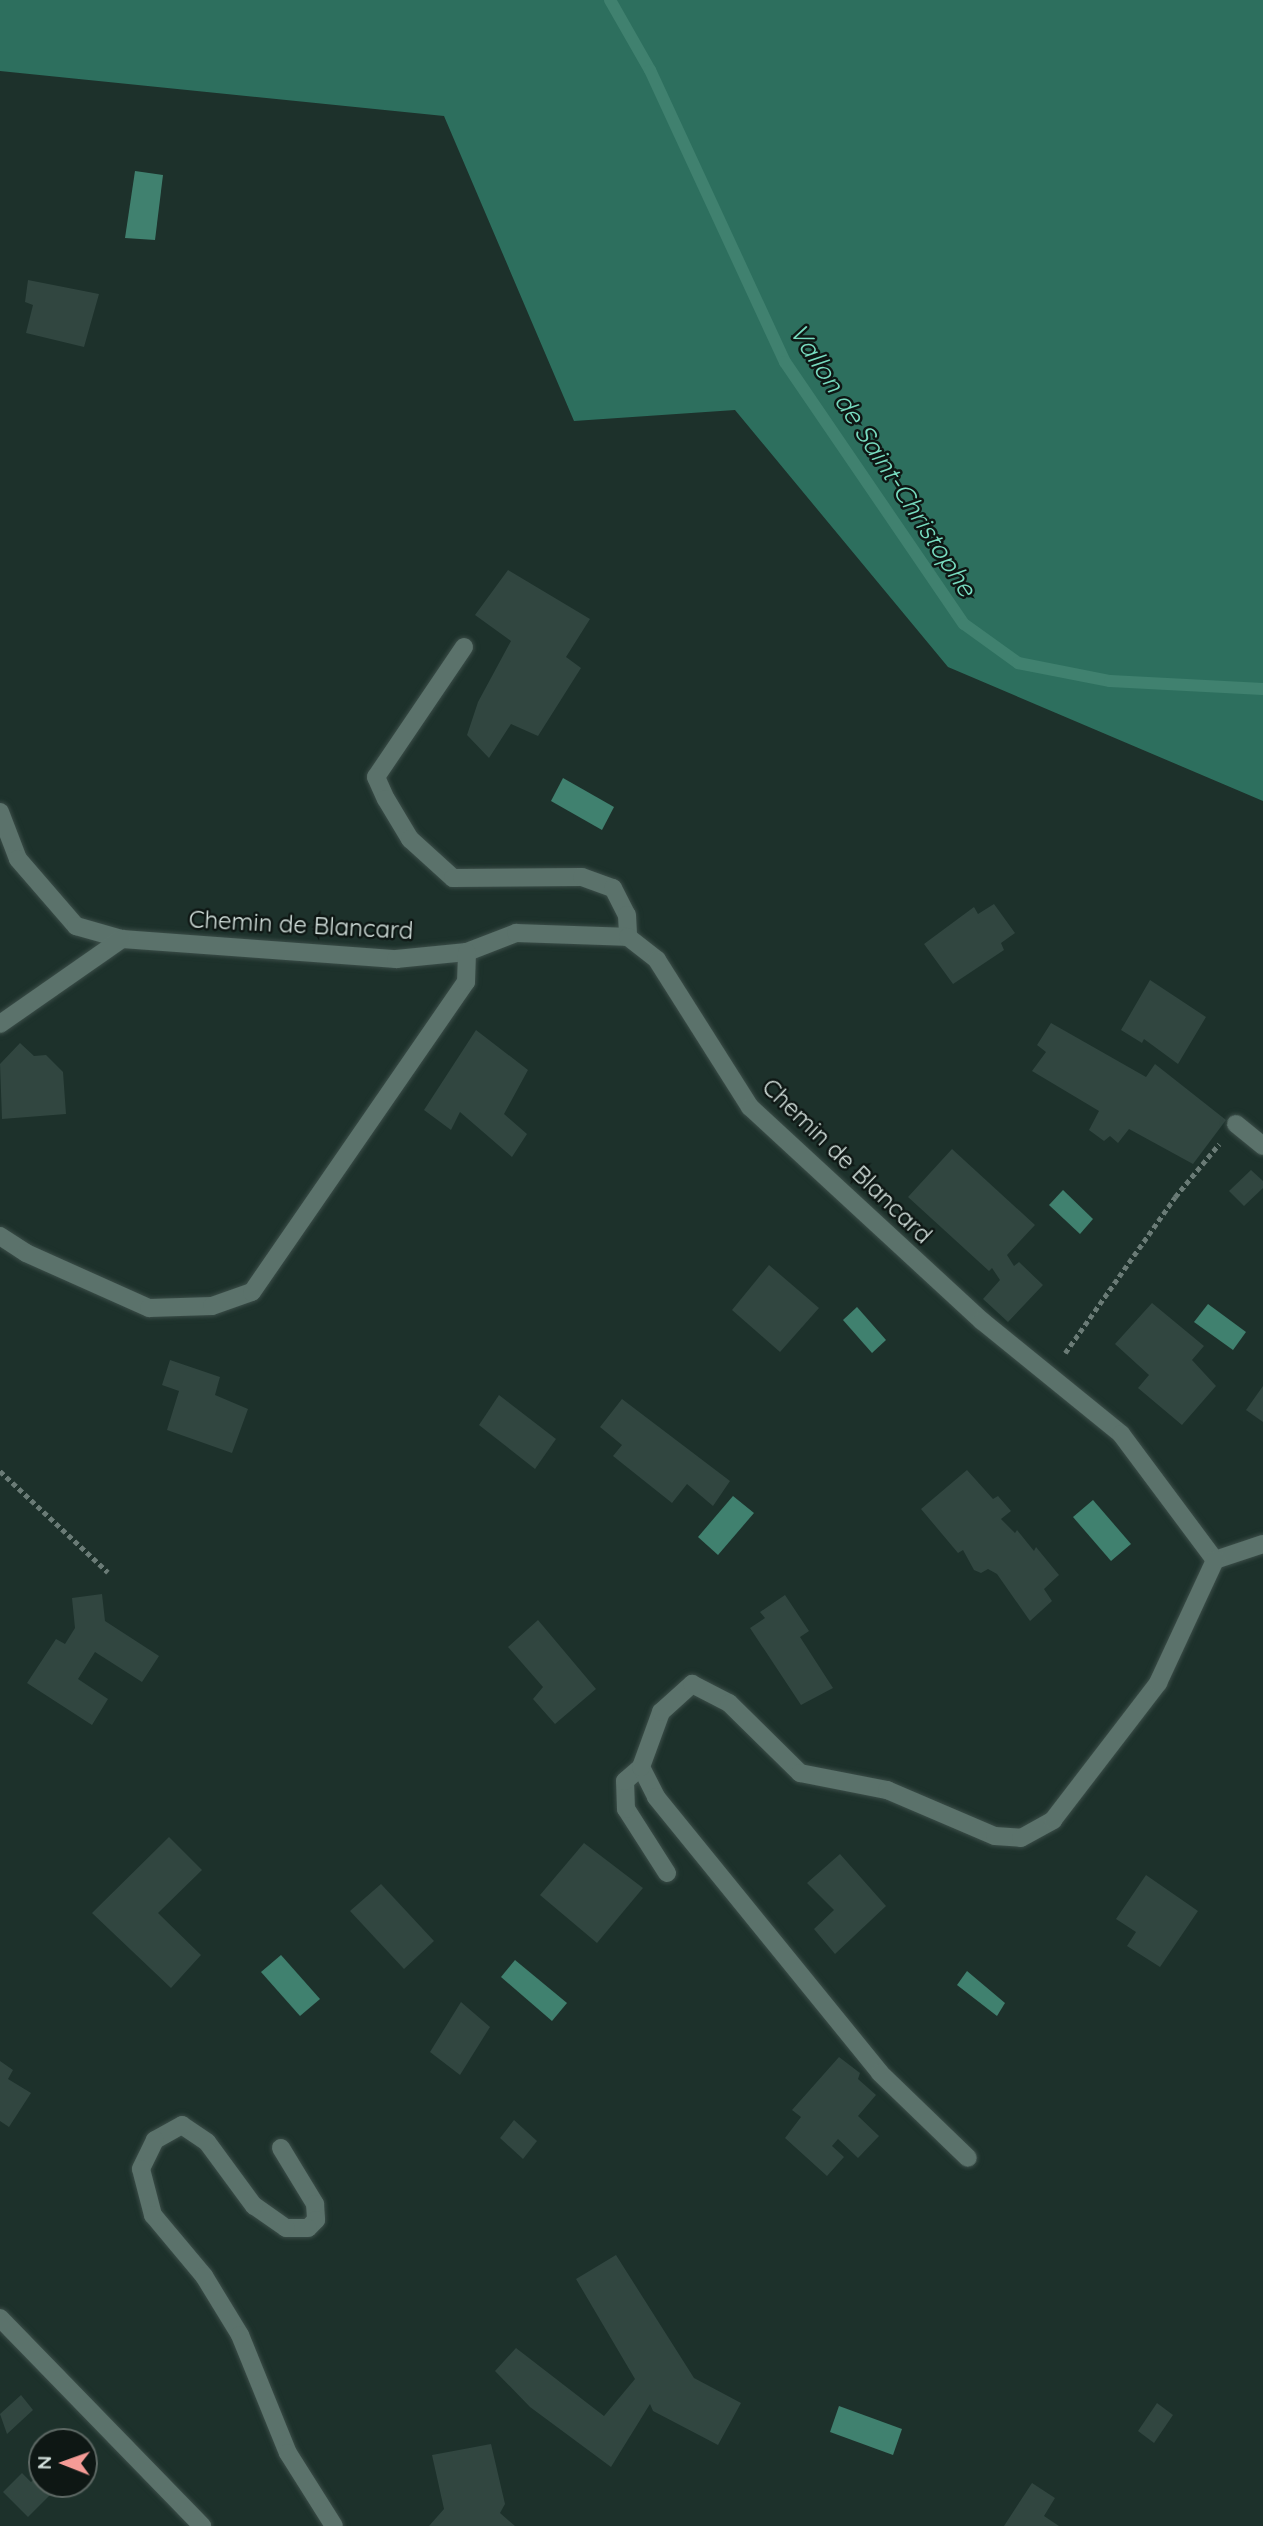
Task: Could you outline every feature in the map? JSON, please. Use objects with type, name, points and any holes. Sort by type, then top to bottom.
[{"type":"street","points":[[464,647],[376,777],[386,799],[410,839],[453,878],[582,877],[613,888],[627,915],[628,937]]},
{"type":"street","name":"Chemin de Blancard","points":[[0,812],[18,859],[76,926],[122,939],[396,959],[467,952],[516,933],[628,937],[657,960],[750,1107],[972,1312],[1121,1434],[1215,1560]]},
{"type":"street","points":[[0,1024],[122,939]]},
{"type":"street","points":[[0,1236],[26,1253],[149,1308],[212,1306],[251,1292],[466,982],[467,952]]},
{"type":"street","points":[[1236,1124],[1263,1146]]},
{"type":"street","points":[[667,1873],[626,1810],[625,1781],[641,1768],[660,1712],[692,1684],[729,1703],[800,1773],[887,1790],[995,1836],[1021,1838],[1052,1820],[1158,1684],[1215,1560],[1263,1544]]},
{"type":"street","points":[[641,1768],[672,1818],[880,2073],[968,2158]]},
{"type":"street","points":[[281,2148],[315,2204],[316,2220],[308,2228],[286,2228],[254,2206],[207,2142],[182,2125],[155,2140],[141,2169],[153,2215],[204,2276],[240,2334],[288,2452],[334,2526]]},
{"type":"street","points":[[0,2318],[202,2526]]},
{"type":"path","points":[[1049,1376],[1175,1197],[1236,1124]]},
{"type":"path","points":[[0,1471],[108,1572]]},
{"type":"shaded area","points":[[0,0],[1263,0],[1263,801],[948,667],[735,410],[574,421],[444,116],[0,71]]},
{"type":"shaded area","points":[[135,171],[163,175],[155,240],[125,238]]},
{"type":"shaded area","points":[[563,778],[614,807],[602,830],[551,801]]},
{"type":"shaded area","points":[[1063,1190],[1093,1219],[1080,1234],[1049,1205]]},
{"type":"shaded area","points":[[1208,1304],[1246,1332],[1233,1350],[1194,1322]]},
{"type":"shaded area","points":[[857,1307],[886,1340],[872,1353],[843,1320]]},
{"type":"shaded area","points":[[733,1496],[754,1513],[718,1555],[698,1537]]},
{"type":"shaded area","points":[[1093,1500],[1131,1544],[1111,1561],[1073,1517]]},
{"type":"shaded area","points":[[281,1955],[320,1999],[300,2016],[261,1972]]},
{"type":"shaded area","points":[[515,1960],[567,2003],[552,2021],[501,1977]]},
{"type":"shaded area","points":[[967,1971],[1005,2003],[997,2016],[957,1985]]},
{"type":"shaded area","points":[[839,2406],[902,2429],[893,2455],[830,2432]]},
{"type":"building","points":[[28,280],[99,294],[84,347],[26,333],[33,305],[25,302]]},
{"type":"building","points":[[508,570],[590,619],[566,657],[581,668],[538,736],[511,724],[489,758],[467,735],[478,702],[511,641],[475,615]]},
{"type":"building","points":[[994,904],[1015,933],[1001,943],[1004,950],[953,984],[924,944],[974,907],[978,914]]},
{"type":"building","points":[[1150,980],[1206,1017],[1178,1064],[1144,1039],[1142,1043],[1121,1030]]},
{"type":"building","points":[[1051,1023],[1146,1077],[1155,1064],[1226,1120],[1193,1164],[1129,1129],[1118,1143],[1110,1136],[1104,1141],[1089,1130],[1099,1111],[1032,1071],[1046,1052],[1037,1045]]},
{"type":"building","points":[[476,1030],[528,1070],[504,1114],[527,1134],[512,1157],[460,1112],[451,1130],[424,1110]]},
{"type":"building","points":[[20,1043],[34,1056],[46,1055],[63,1072],[66,1114],[2,1119],[0,1064]]},
{"type":"building","points":[[952,1149],[1035,1225],[1007,1255],[1014,1266],[1019,1262],[1043,1285],[1008,1322],[983,1299],[1000,1280],[992,1268],[989,1271],[908,1197]]},
{"type":"building","points":[[1251,1170],[1263,1181],[1263,1188],[1244,1206],[1229,1191]]},
{"type":"building","points":[[769,1265],[819,1308],[780,1352],[732,1310]]},
{"type":"building","points":[[1152,1303],[1204,1346],[1192,1360],[1216,1386],[1182,1425],[1138,1388],[1149,1375],[1115,1344]]},
{"type":"building","points":[[170,1360],[220,1377],[215,1395],[248,1409],[232,1453],[167,1430],[179,1391],[162,1385]]},
{"type":"building","points":[[1263,1386],[1263,1422],[1246,1410]]},
{"type":"building","points":[[499,1395],[556,1439],[535,1469],[479,1425]]},
{"type":"building","points":[[622,1399],[730,1481],[713,1506],[687,1484],[672,1503],[613,1456],[622,1445],[600,1427]]},
{"type":"building","points":[[967,1470],[993,1499],[998,1496],[1011,1511],[1001,1519],[1015,1533],[1017,1530],[1034,1551],[1036,1547],[1059,1575],[1044,1589],[1052,1601],[1030,1621],[997,1574],[988,1569],[981,1573],[974,1570],[963,1550],[958,1553],[921,1509]]},
{"type":"building","points":[[102,1594],[105,1621],[159,1656],[142,1682],[95,1652],[78,1679],[108,1699],[92,1725],[27,1683],[56,1639],[65,1644],[75,1628],[72,1598]]},
{"type":"building","points":[[785,1595],[809,1631],[800,1637],[833,1688],[801,1705],[750,1628],[765,1618],[760,1612]]},
{"type":"building","points":[[538,1620],[596,1689],[555,1724],[533,1699],[543,1687],[508,1647]]},
{"type":"building","points":[[169,1837],[202,1870],[158,1913],[201,1955],[171,1988],[92,1913]]},
{"type":"building","points":[[584,1843],[643,1888],[597,1943],[540,1895]]},
{"type":"building","points":[[840,1854],[886,1906],[835,1954],[814,1929],[834,1910],[807,1883]]},
{"type":"building","points":[[1146,1875],[1198,1911],[1160,1967],[1127,1946],[1136,1932],[1116,1919]]},
{"type":"building","points":[[381,1884],[434,1941],[404,1969],[350,1911]]},
{"type":"building","points":[[461,2002],[490,2027],[460,2075],[430,2052]]},
{"type":"building","points":[[839,2057],[860,2073],[858,2079],[876,2095],[858,2116],[879,2136],[858,2158],[838,2139],[832,2146],[844,2157],[827,2176],[785,2138],[801,2117],[792,2110]]},
{"type":"building","points":[[0,2061],[13,2070],[8,2079],[31,2093],[9,2127],[0,2121]]},
{"type":"building","points":[[514,2120],[537,2141],[523,2159],[500,2138]]},
{"type":"building","points":[[616,2255],[694,2378],[741,2403],[718,2445],[653,2411],[650,2404],[611,2467],[530,2407],[495,2371],[516,2348],[604,2416],[635,2379],[576,2279]]},
{"type":"building","points":[[21,2395],[33,2410],[7,2434],[0,2414]]},
{"type":"building","points":[[1157,2403],[1173,2415],[1154,2443],[1138,2431]]},
{"type":"building","points":[[491,2444],[505,2504],[500,2513],[515,2526],[429,2526],[444,2509],[432,2455]]},
{"type":"building","points":[[22,2473],[28,2479],[28,2498],[47,2498],[28,2517],[3,2492]]},
{"type":"building","points":[[1032,2483],[1055,2498],[1044,2516],[1059,2526],[1004,2526]]},
{"type":"waterway","name":"Vallon de Saint-Christophe","points":[[610,0],[650,70],[785,362],[964,624],[1018,663],[1110,681],[1263,689]]}]
